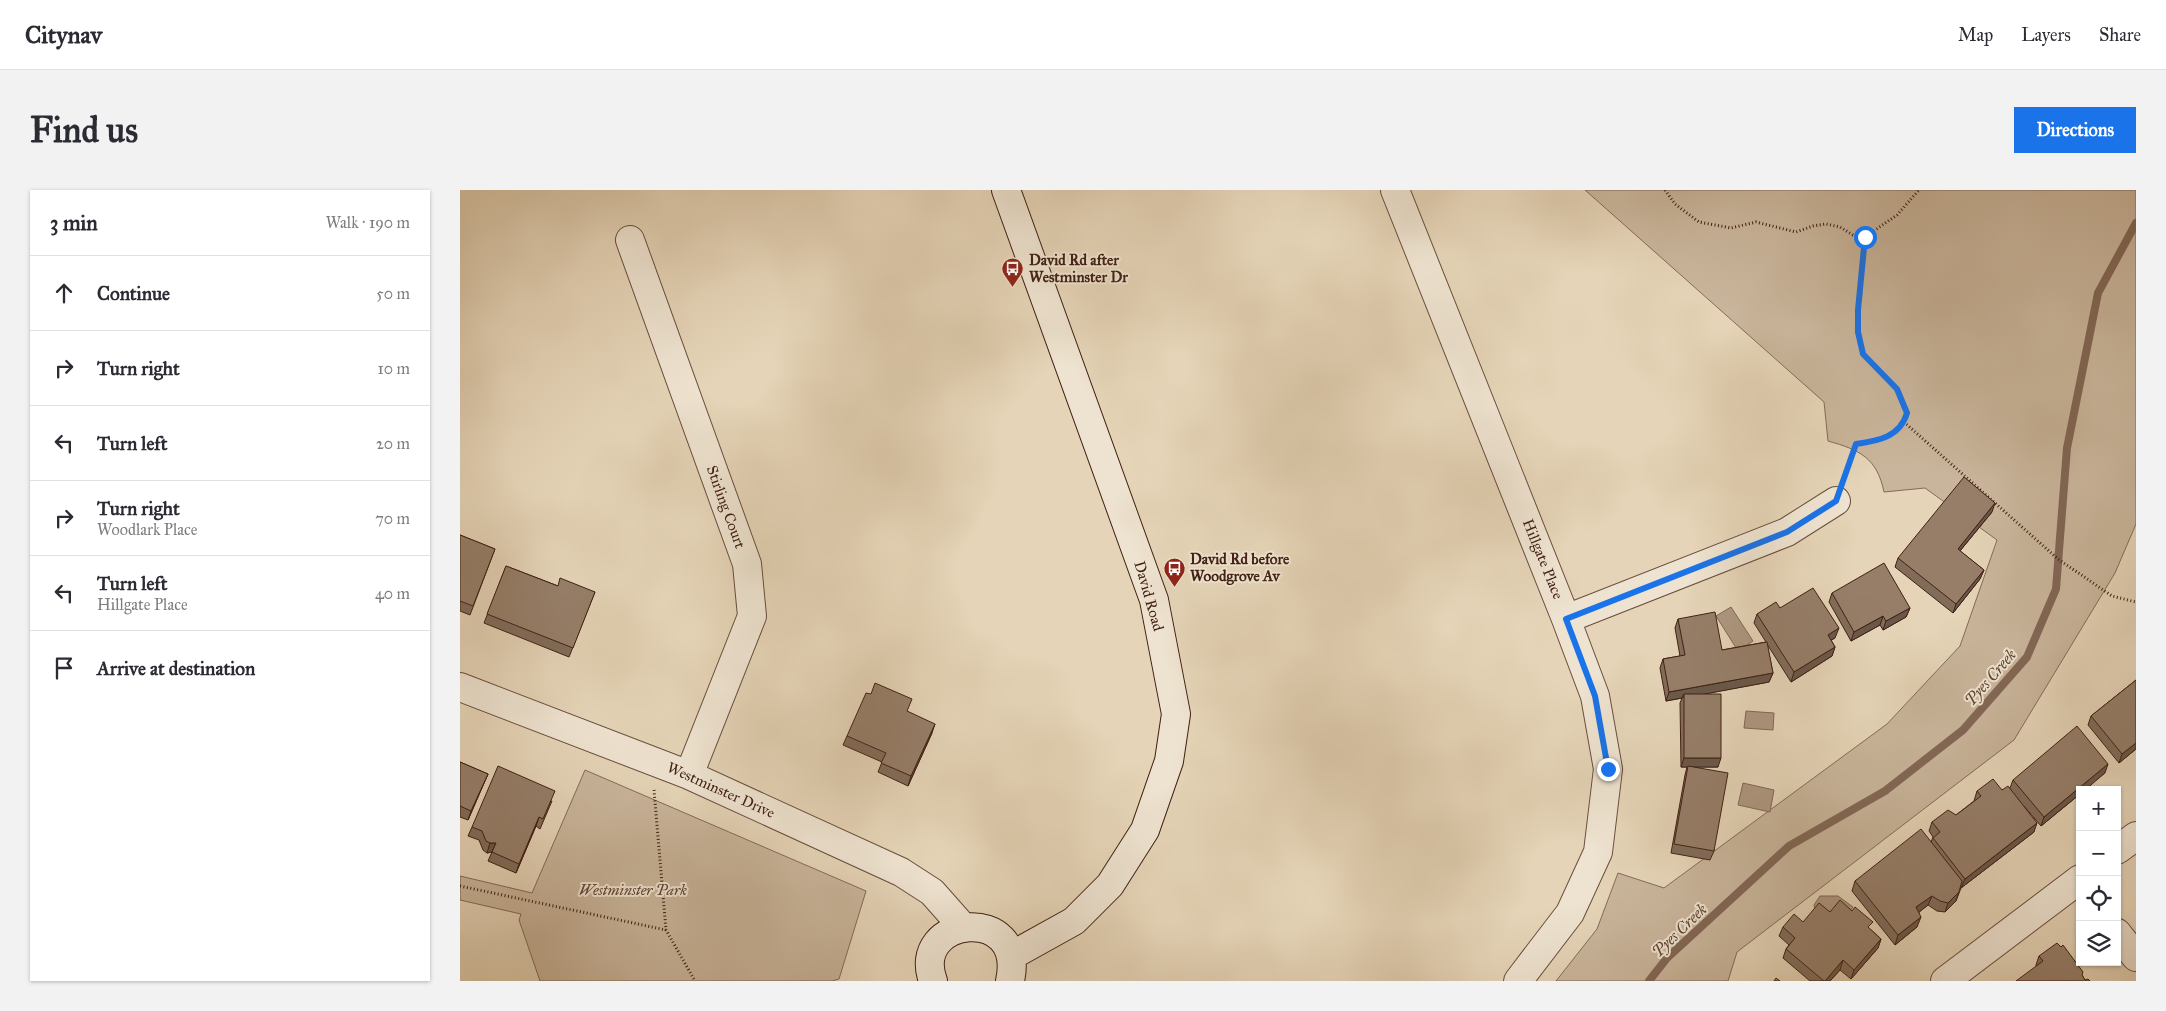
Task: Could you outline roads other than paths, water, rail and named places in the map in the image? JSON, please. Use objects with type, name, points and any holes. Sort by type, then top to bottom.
[{"type":"street","name":"David Road","points":[[1006,190],[1154,600],[1176,714],[1169,761],[1145,830],[1110,885],[1074,921],[1010,968]]},
{"type":"street","name":"Hillgate Place","points":[[1395,190],[1595,696],[1608,769],[1598,852],[1570,913],[1518,981]]},
{"type":"street","name":"Stirling Court","points":[[630,240],[746,564],[752,616],[689,775]]},
{"type":"street","points":[[1566,619],[1787,532],[1836,501]]},
{"type":"street","name":"Westminster Drive","points":[[460,687],[689,775],[901,872],[932,892],[963,927]]},
{"type":"street","points":[[2121,847],[2136,836]]},
{"type":"street","points":[[1945,981],[2076,883]]},
{"type":"street","points":[[934,981],[931,962],[934,950],[946,936],[963,927],[975,926],[987,929],[997,936],[1006,945],[1010,968]]},
{"type":"street","points":[[2121,938],[2136,958]]},
{"type":"waterway","name":"Pyes Creek","points":[[1649,981],[1667,958],[1789,846],[1885,791],[1963,730],[2027,657],[2056,589],[2067,448],[2098,293],[2136,223]]},
{"type":"place","name":"David Rd after Westminster Dr","points":[[1013,288]]},
{"type":"place","name":"David Rd before Woodgrove Av","points":[[1174,587]]},
{"type":"park label","name":"Westminster Park","points":[[633,890]]}]
